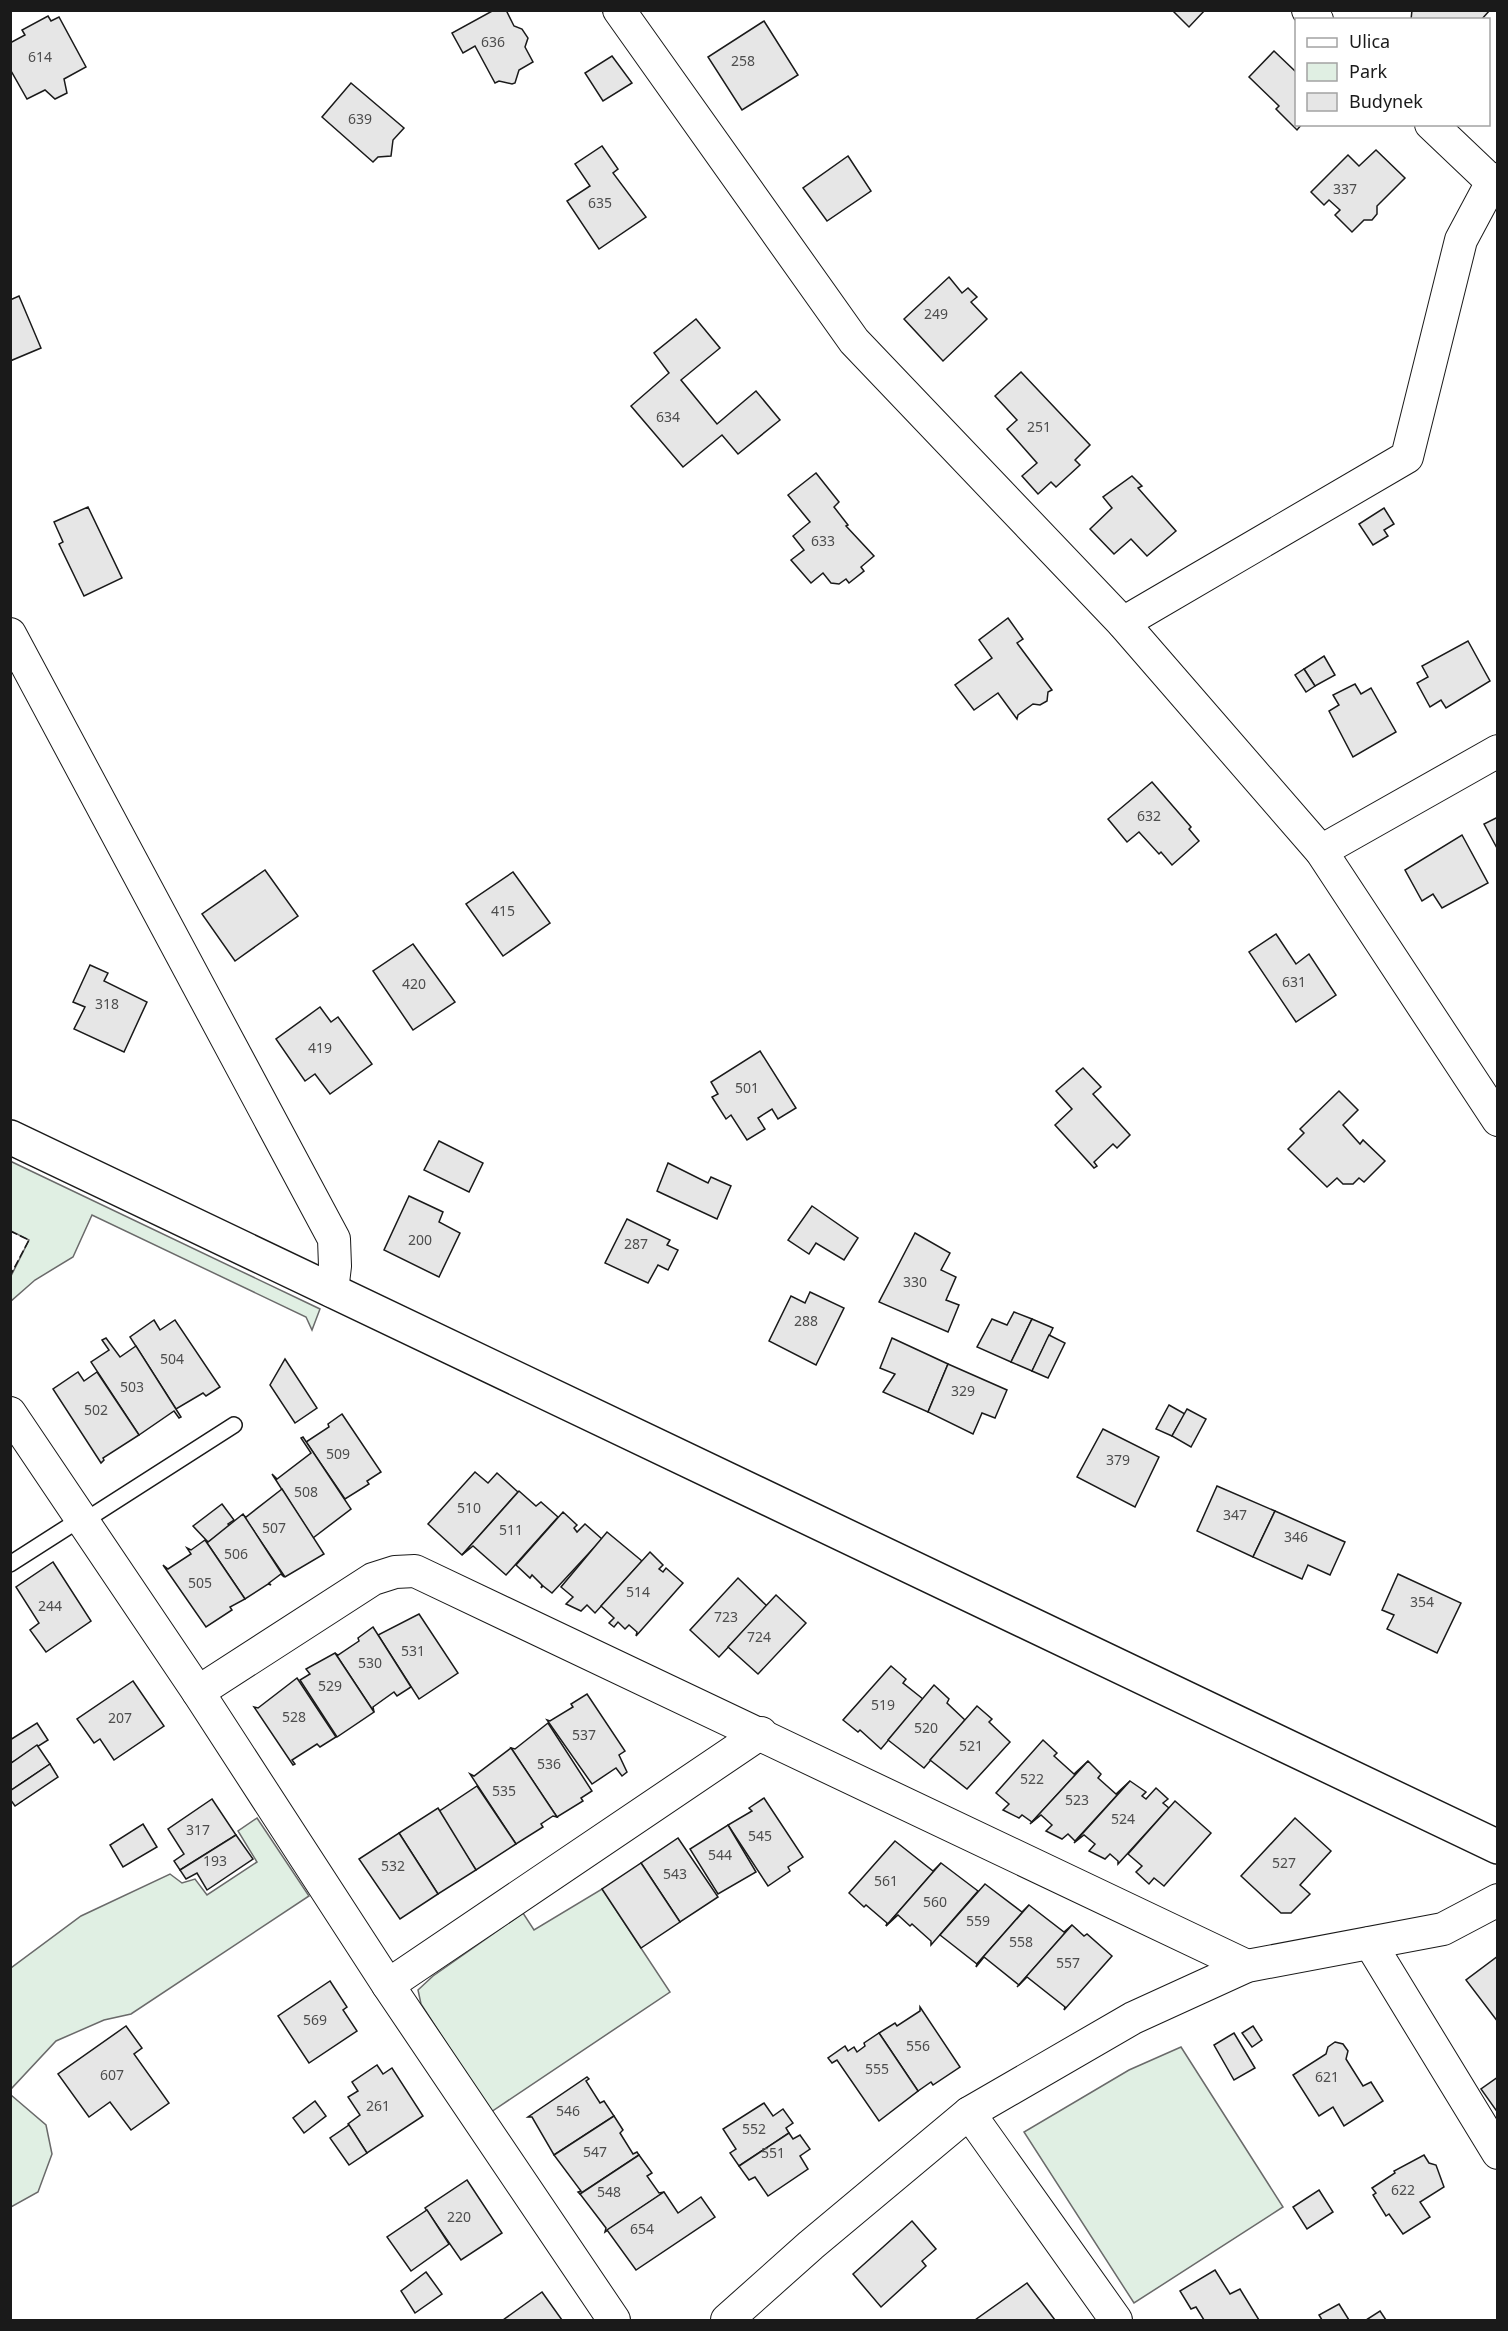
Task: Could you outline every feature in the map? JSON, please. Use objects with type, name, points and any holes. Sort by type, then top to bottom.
[{"type":"street","points":[[619,10],[854,341],[1123,623],[1321,851],[1497,1120]]},
{"type":"street","points":[[1123,623],[1407,457],[1461,240],[1495,180],[1433,126]]},
{"type":"street","points":[[10,634],[334,1239],[335,1266],[332,1291]]},
{"type":"street","points":[[1321,851],[1497,751]]},
{"type":"street","points":[[10,1137],[1497,1847]]},
{"type":"street","points":[[10,1413],[198,1692],[388,1985],[614,2320]]},
{"type":"street","points":[[198,1692],[373,1579],[395,1572],[415,1571],[761,1733],[1247,1966]]},
{"type":"street","points":[[388,1985],[761,1733]]},
{"type":"street","points":[[727,2320],[811,2245],[969,2113],[1133,2018],[1247,1966],[1443,1929],[1497,1900]]},
{"type":"street","points":[[1370,1943],[1497,2153]]},
{"type":"street","points":[[969,2113],[1116,2320]]},
{"type":"lane","points":[[10,1564],[234,1425]]},
{"type":"green space","points":[[10,1161],[320,1309],[312,1330],[306,1317],[92,1215],[73,1257],[35,1280],[11,1301],[11,1276],[29,1240],[11,1231]]},
{"type":"green space","points":[[257,1818],[309,1896],[131,2014],[104,2020],[56,2041],[11,2089],[11,1968],[81,1916],[170,1874],[182,1883],[195,1879],[207,1895],[257,1862],[238,1831]]},
{"type":"green space","points":[[602,1889],[670,1992],[491,2112],[421,2004],[418,1990],[433,1976],[523,1913],[534,1930]]},
{"type":"green space","points":[[1181,2047],[1283,2207],[1134,2303],[1024,2132],[1129,2070]]},
{"type":"green space","points":[[11,2095],[46,2125],[52,2154],[38,2192],[11,2207]]},
{"type":"building","points":[[494,10],[506,10],[514,26],[522,29],[528,38],[525,47],[533,62],[519,70],[515,83],[512,84],[499,81],[495,83],[475,46],[463,53],[452,33]]},
{"type":"building","points":[[1172,10],[1205,10],[1189,27]]},
{"type":"building","points":[[1412,10],[1490,10],[1483,18],[1411,18]]},
{"type":"building","points":[[48,16],[51,21],[59,17],[86,67],[64,79],[67,93],[55,99],[45,90],[27,99],[10,69],[10,43],[25,35],[22,30]]},
{"type":"building","points":[[764,21],[798,75],[742,110],[708,57]]},
{"type":"building","points":[[1274,51],[1295,71],[1295,126],[1300,126],[1297,130],[1276,109],[1279,106],[1249,77]]},
{"type":"building","points":[[612,56],[632,83],[603,101],[585,73]]},
{"type":"building","points":[[351,83],[404,128],[393,140],[391,156],[378,157],[373,162],[322,117]]},
{"type":"building","points":[[602,146],[618,169],[613,173],[646,217],[599,249],[567,201],[590,186],[575,164]]},
{"type":"building","points":[[1376,150],[1405,178],[1377,206],[1377,214],[1372,220],[1364,220],[1352,232],[1335,215],[1340,210],[1329,200],[1324,205],[1311,192],[1348,155],[1359,166]]},
{"type":"building","points":[[848,156],[871,191],[827,221],[803,188]]},
{"type":"building","points":[[949,277],[962,293],[968,288],[977,297],[971,302],[987,319],[943,361],[904,319]]},
{"type":"building","points":[[19,296],[41,348],[10,361],[10,300]]},
{"type":"building","points":[[696,319],[720,348],[681,380],[717,424],[756,391],[780,420],[738,454],[722,435],[683,467],[631,406],[669,373],[654,353]]},
{"type":"building","points":[[1021,372],[1090,445],[1075,460],[1080,465],[1056,487],[1051,482],[1038,494],[1022,476],[1037,463],[1007,429],[1017,420],[995,396]]},
{"type":"building","points":[[816,473],[839,502],[834,507],[848,525],[846,526],[874,556],[861,567],[864,571],[849,583],[846,579],[839,584],[831,583],[823,573],[811,583],[791,560],[804,550],[793,536],[810,522],[788,495]]},
{"type":"building","points":[[1132,476],[1142,486],[1138,488],[1176,531],[1147,556],[1131,539],[1114,554],[1090,529],[1112,508],[1103,497]]},
{"type":"building","points":[[88,507],[122,578],[84,596],[59,544],[63,542],[54,522]]},
{"type":"building","points":[[1384,508],[1394,524],[1384,530],[1388,536],[1373,545],[1359,524]]},
{"type":"building","points":[[1008,618],[1023,639],[1017,643],[1052,690],[1048,692],[1047,701],[1040,705],[1033,704],[1018,715],[1017,719],[998,693],[974,710],[955,685],[992,658],[979,640]]},
{"type":"building","points":[[1468,641],[1490,681],[1446,708],[1441,700],[1430,707],[1417,683],[1428,677],[1422,666]]},
{"type":"building","points":[[1324,656],[1335,675],[1315,686],[1304,669]]},
{"type":"building","points":[[1304,669],[1315,686],[1306,692],[1295,675]]},
{"type":"building","points":[[1355,684],[1361,694],[1371,688],[1396,732],[1353,757],[1329,711],[1339,705],[1333,695]]},
{"type":"building","points":[[1152,782],[1191,827],[1189,829],[1199,841],[1172,865],[1139,832],[1127,842],[1108,819]]},
{"type":"building","points":[[1498,817],[1498,850],[1484,824]]},
{"type":"building","points":[[1462,835],[1488,883],[1442,908],[1433,894],[1422,901],[1405,870]]},
{"type":"building","points":[[265,870],[298,916],[235,961],[202,914]]},
{"type":"building","points":[[513,872],[550,923],[503,956],[466,904]]},
{"type":"building","points":[[1276,934],[1296,964],[1309,954],[1336,995],[1296,1022],[1249,952]]},
{"type":"building","points":[[413,944],[455,1002],[413,1030],[373,971]]},
{"type":"building","points":[[90,965],[108,973],[104,981],[147,1002],[124,1052],[74,1029],[85,1007],[73,1002]]},
{"type":"building","points":[[320,1007],[331,1022],[338,1017],[372,1064],[330,1094],[315,1074],[305,1081],[276,1039]]},
{"type":"building","points":[[760,1051],[796,1108],[778,1119],[772,1109],[758,1118],[765,1129],[747,1140],[731,1115],[726,1119],[712,1097],[718,1094],[711,1082]]},
{"type":"building","points":[[1083,1068],[1101,1087],[1093,1094],[1130,1135],[1117,1148],[1113,1144],[1094,1162],[1097,1166],[1094,1168],[1055,1125],[1072,1109],[1056,1091]]},
{"type":"building","points":[[1339,1091],[1358,1110],[1343,1125],[1360,1144],[1363,1140],[1385,1161],[1364,1182],[1359,1178],[1353,1184],[1343,1184],[1337,1178],[1327,1187],[1288,1149],[1304,1133],[1300,1129]]},
{"type":"building","points":[[439,1141],[483,1163],[469,1192],[424,1170]]},
{"type":"building","points":[[668,1163],[708,1183],[711,1177],[731,1186],[717,1219],[657,1191]]},
{"type":"building","points":[[409,1196],[443,1212],[439,1222],[460,1233],[439,1277],[384,1250]]},
{"type":"building","points":[[812,1206],[858,1238],[844,1260],[816,1243],[809,1254],[788,1240]]},
{"type":"building","points":[[627,1219],[670,1240],[667,1245],[678,1250],[668,1270],[658,1265],[648,1283],[605,1263]]},
{"type":"building","points":[[915,1233],[950,1253],[941,1270],[956,1277],[946,1300],[959,1305],[948,1332],[879,1302]]},
{"type":"building","points":[[810,1292],[844,1308],[816,1365],[769,1341],[791,1296],[805,1303]]},
{"type":"building","points":[[1014,1312],[1032,1319],[1011,1362],[977,1347],[992,1319],[1007,1325]]},
{"type":"building","points":[[1032,1319],[1053,1328],[1032,1371],[1011,1362]]},
{"type":"building","points":[[154,1320],[160,1330],[175,1320],[220,1387],[206,1396],[203,1393],[176,1409],[130,1337]]},
{"type":"building","points":[[1049,1335],[1065,1343],[1048,1378],[1032,1371]]},
{"type":"building","points":[[106,1338],[120,1357],[136,1346],[181,1417],[179,1418],[174,1411],[139,1435],[91,1362],[109,1350],[102,1340]]},
{"type":"building","points":[[892,1338],[948,1364],[928,1412],[883,1392],[895,1374],[880,1368]]},
{"type":"building","points":[[285,1359],[317,1408],[295,1423],[270,1385]]},
{"type":"building","points":[[948,1364],[1007,1390],[995,1418],[982,1413],[973,1434],[928,1412]]},
{"type":"building","points":[[78,1372],[84,1381],[97,1372],[139,1435],[103,1458],[101,1463],[53,1389]]},
{"type":"building","points":[[1169,1405],[1185,1414],[1172,1436],[1156,1429]]},
{"type":"building","points":[[1187,1409],[1206,1419],[1191,1447],[1172,1436]]},
{"type":"building","points":[[342,1414],[381,1472],[367,1481],[369,1484],[345,1499],[306,1442],[329,1427],[328,1424]]},
{"type":"building","points":[[1103,1429],[1159,1457],[1135,1507],[1077,1477]]},
{"type":"building","points":[[303,1437],[351,1509],[313,1538],[272,1474],[277,1479],[311,1453],[301,1438]]},
{"type":"building","points":[[475,1472],[488,1483],[497,1473],[518,1492],[462,1555],[428,1524]]},
{"type":"building","points":[[1217,1486],[1275,1511],[1253,1557],[1197,1531]]},
{"type":"building","points":[[282,1489],[324,1554],[285,1577],[243,1515],[246,1517]]},
{"type":"building","points":[[519,1491],[536,1506],[541,1502],[558,1517],[506,1575],[473,1546],[462,1555]]},
{"type":"building","points":[[222,1504],[234,1520],[228,1524],[230,1527],[208,1542],[193,1526]]},
{"type":"building","points":[[1275,1511],[1345,1542],[1330,1575],[1308,1565],[1302,1579],[1253,1557]]},
{"type":"building","points":[[563,1512],[577,1525],[574,1528],[577,1532],[585,1524],[602,1539],[552,1593],[543,1586],[541,1588],[542,1585],[532,1575],[530,1578],[516,1565]]},
{"type":"building","points":[[243,1514],[284,1577],[281,1574],[269,1583],[271,1585],[268,1584],[245,1599],[205,1540],[208,1542]]},
{"type":"building","points":[[607,1532],[642,1561],[595,1613],[587,1605],[581,1611],[566,1604],[573,1597],[561,1587]]},
{"type":"building","points":[[205,1540],[245,1599],[230,1607],[232,1610],[206,1627],[163,1565],[168,1569],[191,1554],[187,1548],[191,1550]]},
{"type":"building","points":[[650,1552],[663,1565],[659,1569],[663,1572],[666,1568],[683,1583],[636,1636],[637,1632],[629,1625],[625,1629],[618,1622],[614,1627],[609,1623],[614,1618],[601,1606]]},
{"type":"building","points":[[53,1562],[91,1621],[46,1652],[30,1630],[39,1623],[16,1587]]},
{"type":"building","points":[[1398,1574],[1461,1603],[1437,1653],[1387,1629],[1394,1615],[1382,1610]]},
{"type":"building","points":[[738,1578],[767,1606],[719,1657],[690,1630]]},
{"type":"building","points":[[776,1595],[806,1623],[758,1674],[728,1647]]},
{"type":"building","points":[[419,1614],[458,1673],[419,1699],[378,1635]]},
{"type":"building","points":[[373,1627],[411,1687],[397,1696],[394,1692],[373,1707],[374,1712],[335,1653],[338,1655],[359,1641],[358,1638]]},
{"type":"building","points":[[335,1653],[374,1712],[337,1737],[300,1680],[310,1674],[306,1669]]},
{"type":"building","points":[[891,1666],[906,1679],[903,1683],[923,1699],[881,1749],[860,1730],[858,1732],[843,1720]]},
{"type":"building","points":[[297,1678],[336,1737],[320,1747],[317,1744],[292,1760],[295,1764],[293,1765],[254,1707],[258,1708]]},
{"type":"building","points":[[133,1681],[164,1726],[114,1760],[100,1739],[94,1743],[77,1719]]},
{"type":"building","points":[[934,1685],[949,1699],[947,1703],[965,1720],[924,1768],[888,1740]]},
{"type":"building","points":[[587,1694],[625,1751],[619,1755],[627,1772],[622,1776],[616,1768],[592,1784],[547,1720],[550,1721],[573,1707],[571,1704]]},
{"type":"building","points":[[977,1706],[992,1719],[989,1722],[1010,1742],[967,1789],[930,1760]]},
{"type":"building","points":[[37,1723],[48,1740],[10,1764],[10,1740]]},
{"type":"building","points":[[548,1723],[592,1791],[581,1798],[583,1801],[557,1817],[511,1748],[515,1749]]},
{"type":"building","points":[[1043,1740],[1057,1753],[1054,1756],[1074,1774],[1088,1761],[1032,1822],[1022,1815],[1019,1818],[1003,1810],[1009,1804],[996,1793]]},
{"type":"building","points":[[37,1745],[50,1764],[10,1791],[10,1764]]},
{"type":"building","points":[[511,1748],[557,1817],[553,1816],[541,1824],[543,1827],[516,1844],[470,1774],[474,1776]]},
{"type":"building","points":[[1088,1761],[1101,1774],[1098,1778],[1116,1794],[1130,1781],[1075,1841],[1068,1834],[1062,1839],[1046,1831],[1052,1825],[1041,1815],[1030,1824]]},
{"type":"building","points":[[50,1764],[58,1777],[15,1806],[10,1799],[10,1791]]},
{"type":"building","points":[[1130,1781],[1146,1792],[1142,1796],[1146,1799],[1156,1788],[1168,1799],[1163,1803],[1169,1808],[1118,1864],[1118,1861],[1110,1854],[1105,1859],[1089,1851],[1095,1844],[1084,1835],[1074,1843]]},
{"type":"building","points":[[477,1786],[516,1844],[476,1870],[438,1812]]},
{"type":"building","points":[[764,1798],[803,1857],[788,1867],[790,1871],[768,1886],[728,1825],[752,1811],[749,1808]]},
{"type":"building","points":[[212,1799],[236,1835],[180,1870],[174,1861],[184,1854],[168,1829]]},
{"type":"building","points":[[1175,1801],[1211,1833],[1164,1886],[1154,1878],[1149,1884],[1136,1872],[1142,1866],[1128,1854]]},
{"type":"building","points":[[438,1808],[476,1870],[438,1894],[399,1833]]},
{"type":"building","points":[[1295,1818],[1331,1851],[1300,1885],[1310,1894],[1291,1913],[1281,1913],[1241,1876]]},
{"type":"building","points":[[143,1824],[157,1847],[123,1867],[110,1845]]},
{"type":"building","points":[[728,1825],[756,1872],[718,1894],[690,1849]]},
{"type":"building","points":[[399,1833],[438,1894],[400,1919],[359,1859]]},
{"type":"building","points":[[236,1835],[253,1859],[207,1890],[197,1873],[186,1879],[180,1870]]},
{"type":"building","points":[[678,1838],[718,1897],[680,1922],[641,1863]]},
{"type":"building","points":[[895,1841],[933,1871],[941,1863],[886,1926],[887,1923],[849,1893]]},
{"type":"building","points":[[641,1863],[680,1922],[641,1948],[602,1889]]},
{"type":"building","points":[[941,1863],[978,1891],[931,1945],[931,1941],[898,1915],[886,1926]]},
{"type":"building","points":[[985,1884],[1022,1912],[1029,1905],[977,1964],[940,1935]]},
{"type":"building","points":[[1029,1905],[1064,1932],[1072,1925],[1019,1985],[984,1957],[976,1967],[977,1964]]},
{"type":"building","points":[[1072,1925],[1084,1936],[1087,1934],[1112,1956],[1064,2010],[1065,2007],[1027,1977],[1017,1987]]},
{"type":"building","points":[[1498,1956],[1498,2022],[1466,1980]]},
{"type":"building","points":[[330,1981],[347,2007],[343,2010],[357,2031],[309,2063],[278,2016]]},
{"type":"building","points":[[920,2007],[960,2067],[933,2085],[931,2082],[918,2091],[879,2033],[895,2023],[897,2026],[920,2011]]},
{"type":"building","points":[[126,2026],[142,2048],[134,2054],[169,2103],[131,2130],[110,2102],[89,2117],[58,2074]]},
{"type":"building","points":[[1253,2026],[1262,2040],[1252,2047],[1242,2033]]},
{"type":"building","points":[[879,2033],[918,2091],[879,2121],[837,2060],[832,2063],[828,2058],[845,2046],[848,2051],[854,2047],[857,2052],[865,2046],[864,2043]]},
{"type":"building","points":[[1234,2033],[1255,2068],[1234,2080],[1214,2045]]},
{"type":"building","points":[[1335,2042],[1343,2044],[1348,2051],[1346,2059],[1363,2086],[1371,2082],[1383,2101],[1344,2126],[1333,2107],[1319,2116],[1293,2075],[1326,2054],[1328,2047]]},
{"type":"building","points":[[377,2065],[383,2074],[392,2068],[423,2116],[367,2153],[348,2124],[360,2115],[348,2097],[358,2091],[352,2082]]},
{"type":"building","points":[[587,2077],[589,2079],[586,2081],[600,2103],[604,2101],[614,2116],[554,2155],[532,2117],[528,2117]]},
{"type":"building","points":[[1498,2077],[1498,2113],[1481,2089]]},
{"type":"building","points":[[315,2101],[326,2116],[304,2133],[293,2118]]},
{"type":"building","points":[[764,2103],[773,2116],[783,2109],[793,2123],[786,2128],[789,2133],[739,2166],[730,2153],[736,2149],[723,2129]]},
{"type":"building","points":[[614,2116],[623,2130],[620,2133],[633,2154],[637,2152],[639,2155],[580,2194],[578,2192],[581,2191],[554,2155]]},
{"type":"building","points":[[349,2125],[367,2153],[349,2165],[330,2138]]},
{"type":"building","points":[[789,2133],[793,2139],[800,2135],[810,2149],[800,2156],[808,2169],[768,2196],[755,2177],[749,2180],[739,2166]]},
{"type":"building","points":[[639,2155],[652,2173],[647,2176],[659,2193],[664,2192],[605,2232],[606,2228],[580,2194]]},
{"type":"building","points":[[1424,2155],[1429,2163],[1436,2165],[1444,2187],[1420,2202],[1430,2217],[1403,2234],[1389,2214],[1386,2216],[1373,2195],[1376,2193],[1372,2188],[1395,2173],[1394,2171]]},
{"type":"building","points":[[467,2180],[502,2233],[461,2260],[425,2208]]},
{"type":"building","points":[[1319,2190],[1333,2212],[1307,2229],[1293,2207]]},
{"type":"building","points":[[664,2192],[678,2213],[701,2197],[715,2217],[636,2270],[607,2230]]},
{"type":"building","points":[[427,2210],[449,2244],[411,2271],[387,2237]]},
{"type":"building","points":[[912,2221],[936,2249],[922,2261],[926,2266],[881,2307],[853,2274]]},
{"type":"building","points":[[1215,2270],[1230,2294],[1240,2289],[1259,2320],[1204,2320],[1196,2307],[1191,2309],[1180,2291]]},
{"type":"building","points":[[426,2272],[442,2294],[415,2313],[401,2291]]},
{"type":"building","points":[[1027,2283],[1055,2320],[975,2320]]},
{"type":"building","points":[[542,2292],[562,2320],[503,2320]]},
{"type":"building","points":[[1339,2304],[1349,2320],[1322,2320],[1319,2315]]},
{"type":"building","points":[[1380,2311],[1386,2320],[1366,2320]]},
{"type":"fence","points":[[10,1231],[29,1240],[10,1276]]}]
